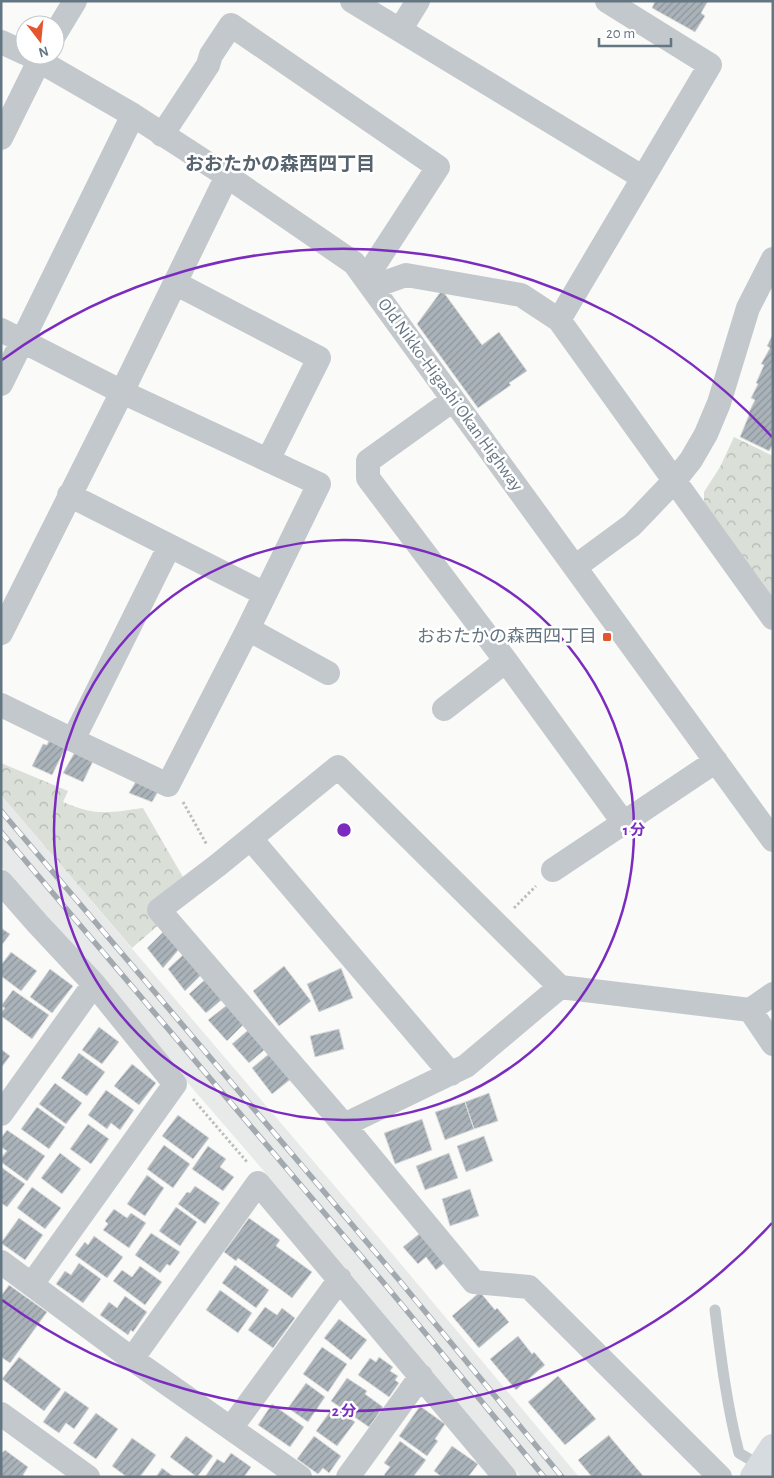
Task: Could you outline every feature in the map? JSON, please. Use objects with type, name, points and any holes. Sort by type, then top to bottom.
[{"type":"street","points":[[65,18],[75,1]]},
{"type":"street","points":[[352,1],[642,177]]},
{"type":"street","points":[[400,30],[418,1]]},
{"type":"street","points":[[559,320],[710,65],[607,1]]},
{"type":"street","points":[[162,135],[208,65],[210,55],[231,25],[438,168],[369,283]]},
{"type":"street","name":"Old Nikko-Higashi Okan Highway","points":[[1,42],[15,48]]},
{"type":"street","points":[[1,138],[30,65]]},
{"type":"street","name":"Old Nikko-Higashi Okan Highway","points":[[49,65],[133,115],[227,176],[354,263],[773,840]]},
{"type":"street","points":[[1,384],[133,115]]},
{"type":"street","points":[[1,633],[122,392],[227,176]]},
{"type":"street","points":[[576,567],[632,525],[675,480],[690,460],[706,434],[719,403],[748,308],[761,278],[773,259]]},
{"type":"street","points":[[369,283],[406,275],[522,295],[559,320],[773,618]]},
{"type":"street","points":[[175,283],[319,358],[268,460]]},
{"type":"street","points":[[1,330],[122,392],[318,484],[248,629],[168,785],[1,705]]},
{"type":"street","points":[[453,400],[368,460],[368,478],[506,661],[623,822]]},
{"type":"street","points":[[70,495],[169,547],[265,594]]},
{"type":"street","points":[[72,740],[169,547]]},
{"type":"street","points":[[248,629],[328,673]]},
{"type":"street","points":[[444,709],[506,661]]},
{"type":"street","points":[[553,870],[716,761]]},
{"type":"street","points":[[720,1477],[529,1287],[474,1282],[344,1125],[159,910],[251,839],[338,767],[560,987],[750,1010],[773,994]]},
{"type":"street","points":[[251,839],[451,1074]]},
{"type":"street","points":[[1,882],[36,923],[94,984],[175,1084],[32,1284]]},
{"type":"street","points":[[1,1114],[94,984]]},
{"type":"street","points":[[344,1125],[466,1066],[560,987]]},
{"type":"street","points":[[750,1010],[773,1044]]},
{"type":"street","points":[[132,1358],[258,1182],[421,1376],[498,1474]]},
{"type":"street","points":[[1,1262],[300,1477]]},
{"type":"street","points":[[231,1428],[340,1279]]},
{"type":"street","points":[[348,1477],[421,1376]]},
{"type":"street","points":[[1,1414],[88,1477]]},
{"type":"lane","points":[[715,1310],[723,1376],[739,1453],[763,1464]]},
{"type":"path","points":[[168,785],[178,794],[218,865]]},
{"type":"path","points":[[497,925],[553,870]]},
{"type":"path","points":[[175,1084],[189,1094],[250,1165],[258,1182]]},
{"type":"shaded area","points":[[1,795],[390,1251],[579,1477],[521,1477],[257,1163],[38,910],[1,866]]},
{"type":"green space","points":[[734,437],[773,456],[773,598],[704,503],[704,492],[720,467]]},
{"type":"green space","points":[[1,763],[68,791],[63,802],[84,810],[102,812],[143,808],[183,877],[162,922],[132,948],[1,795]]},
{"type":"building","points":[[655,1],[708,1],[701,13],[705,16],[695,32],[652,8]]},
{"type":"building","points":[[442,290],[482,345],[499,332],[527,371],[509,383],[511,385],[478,408],[417,324]]},
{"type":"building","points":[[773,334],[773,445],[769,451],[740,437],[755,400],[751,398],[758,384],[756,383],[764,365],[761,364],[770,348],[767,346]]},
{"type":"building","points":[[51,736],[68,743],[52,775],[32,766],[43,744],[47,745]]},
{"type":"building","points":[[76,750],[94,759],[83,782],[63,773]]},
{"type":"building","points":[[138,778],[160,788],[152,802],[129,793]]},
{"type":"building","points":[[1,928],[10,934],[1,946]]},
{"type":"building","points":[[164,931],[180,948],[163,968],[147,948]]},
{"type":"building","points":[[11,952],[37,971],[21,991],[1,976],[1,965]]},
{"type":"building","points":[[186,952],[203,973],[185,991],[168,969]]},
{"type":"building","points":[[284,966],[311,1001],[279,1026],[253,991]]},
{"type":"building","points":[[341,968],[353,998],[319,1012],[307,984]]},
{"type":"building","points":[[50,969],[73,986],[52,1013],[30,997]]},
{"type":"building","points":[[208,977],[225,997],[206,1013],[189,994]]},
{"type":"building","points":[[13,990],[49,1015],[32,1039],[1,1016],[5,1008],[1,1006]]},
{"type":"building","points":[[227,1005],[245,1023],[227,1041],[208,1020]]},
{"type":"building","points":[[254,1025],[270,1045],[249,1063],[232,1044]]},
{"type":"building","points":[[99,1027],[119,1042],[102,1064],[82,1050]]},
{"type":"building","points":[[339,1029],[344,1049],[315,1057],[310,1036]]},
{"type":"building","points":[[1,1049],[10,1056],[1,1068]]},
{"type":"building","points":[[79,1053],[105,1072],[87,1096],[61,1078]]},
{"type":"building","points":[[270,1053],[291,1079],[272,1094],[252,1068]]},
{"type":"building","points":[[132,1064],[156,1083],[139,1105],[114,1086]]},
{"type":"building","points":[[55,1083],[82,1103],[66,1124],[39,1104]]},
{"type":"building","points":[[106,1090],[134,1110],[120,1130],[111,1123],[107,1129],[88,1115]]},
{"type":"building","points":[[489,1093],[498,1121],[474,1129],[465,1102]]},
{"type":"building","points":[[465,1102],[474,1129],[445,1140],[435,1112]]},
{"type":"building","points":[[37,1107],[65,1127],[49,1149],[21,1129]]},
{"type":"building","points":[[178,1115],[209,1138],[193,1159],[162,1136]]},
{"type":"building","points":[[422,1119],[432,1150],[395,1164],[384,1133]]},
{"type":"building","points":[[88,1124],[109,1139],[91,1164],[70,1149]]},
{"type":"building","points":[[7,1130],[45,1156],[27,1181],[1,1162],[1,1158],[7,1151],[1,1147],[1,1138]]},
{"type":"building","points":[[484,1136],[493,1161],[466,1172],[457,1146]]},
{"type":"building","points":[[164,1145],[190,1164],[173,1188],[147,1169]]},
{"type":"building","points":[[208,1146],[226,1159],[220,1167],[234,1177],[223,1191],[192,1169]]},
{"type":"building","points":[[60,1153],[81,1169],[62,1194],[41,1178]]},
{"type":"building","points":[[449,1153],[458,1178],[425,1190],[416,1166]]},
{"type":"building","points":[[1,1167],[25,1184],[7,1207],[1,1203]]},
{"type":"building","points":[[147,1175],[164,1188],[145,1216],[127,1204]]},
{"type":"building","points":[[195,1186],[220,1203],[205,1224],[178,1204],[187,1192],[190,1193]]},
{"type":"building","points":[[32,1187],[61,1208],[45,1229],[17,1208]]},
{"type":"building","points":[[470,1189],[479,1216],[450,1226],[442,1199]]},
{"type":"building","points":[[176,1207],[197,1222],[180,1246],[159,1231]]},
{"type":"building","points":[[114,1209],[127,1218],[131,1213],[146,1223],[129,1248],[103,1230],[108,1224],[105,1221]]},
{"type":"building","points":[[19,1218],[43,1235],[25,1260],[1,1243]]},
{"type":"building","points":[[249,1218],[280,1240],[276,1246],[312,1272],[292,1298],[238,1258],[236,1261],[224,1252]]},
{"type":"building","points":[[424,1230],[448,1260],[436,1270],[426,1257],[418,1264],[403,1247]]},
{"type":"building","points":[[151,1233],[180,1252],[170,1266],[167,1264],[160,1273],[135,1255]]},
{"type":"building","points":[[94,1236],[123,1257],[107,1278],[75,1255],[85,1242],[88,1245]]},
{"type":"building","points":[[79,1263],[101,1279],[83,1303],[56,1284],[65,1271],[71,1275]]},
{"type":"building","points":[[235,1265],[269,1290],[256,1308],[222,1283]]},
{"type":"building","points":[[140,1266],[162,1282],[145,1305],[113,1281],[122,1270],[132,1277]]},
{"type":"building","points":[[9,1285],[47,1312],[10,1363],[1,1357],[1,1296]]},
{"type":"building","points":[[220,1290],[252,1313],[238,1333],[206,1310]]},
{"type":"building","points":[[480,1292],[495,1310],[497,1308],[509,1322],[479,1348],[452,1316]]},
{"type":"building","points":[[125,1296],[147,1312],[133,1332],[131,1330],[128,1335],[100,1315],[109,1302],[117,1308]]},
{"type":"building","points":[[265,1307],[277,1315],[282,1308],[295,1318],[273,1348],[248,1330]]},
{"type":"building","points":[[339,1319],[367,1340],[351,1360],[324,1338]]},
{"type":"building","points":[[518,1336],[532,1354],[534,1352],[545,1365],[516,1390],[490,1359]]},
{"type":"building","points":[[322,1347],[347,1364],[328,1392],[303,1374]]},
{"type":"building","points":[[19,1357],[61,1389],[44,1411],[2,1379]]},
{"type":"building","points":[[379,1357],[393,1367],[390,1371],[398,1376],[395,1380],[399,1383],[389,1397],[358,1375],[370,1358],[376,1362]]},
{"type":"building","points":[[558,1376],[596,1419],[565,1445],[528,1402]]},
{"type":"building","points":[[347,1378],[367,1391],[365,1394],[383,1407],[369,1427],[331,1401]]},
{"type":"building","points":[[306,1383],[325,1397],[308,1422],[288,1408]]},
{"type":"building","points":[[65,1391],[89,1408],[74,1429],[66,1423],[59,1433],[43,1422]]},
{"type":"building","points":[[272,1404],[304,1427],[290,1447],[258,1425]]},
{"type":"building","points":[[334,1406],[355,1422],[337,1446],[316,1431]]},
{"type":"building","points":[[420,1406],[445,1424],[435,1439],[438,1441],[427,1456],[399,1436]]},
{"type":"building","points":[[96,1413],[118,1429],[96,1459],[73,1443]]},
{"type":"building","points":[[609,1435],[644,1477],[592,1477],[578,1460]]},
{"type":"building","points":[[186,1436],[213,1456],[197,1477],[170,1457]]},
{"type":"building","points":[[314,1436],[341,1456],[329,1473],[323,1468],[318,1474],[297,1459]]},
{"type":"building","points":[[132,1438],[156,1455],[140,1477],[127,1477],[112,1466]]},
{"type":"building","points":[[400,1441],[426,1460],[413,1477],[386,1477],[384,1475],[390,1467],[384,1463]]},
{"type":"building","points":[[452,1446],[478,1464],[468,1477],[442,1477],[434,1471]]},
{"type":"building","points":[[5,1450],[28,1467],[23,1475],[25,1477],[1,1477],[1,1454]]},
{"type":"building","points":[[231,1453],[251,1467],[244,1477],[205,1477],[217,1459],[224,1463]]},
{"type":"building","points":[[162,1468],[174,1477],[156,1477]]},
{"type":"railway","points":[[1,811],[399,1280],[562,1477]]},
{"type":"railway","points":[[1,832],[388,1288],[544,1477]]},
{"type":"place","name":"おおたかの森西四丁目","points":[[607,637]]},
{"type":"district","name":"おおたかの森西四丁目","points":[[280,164]]}]
